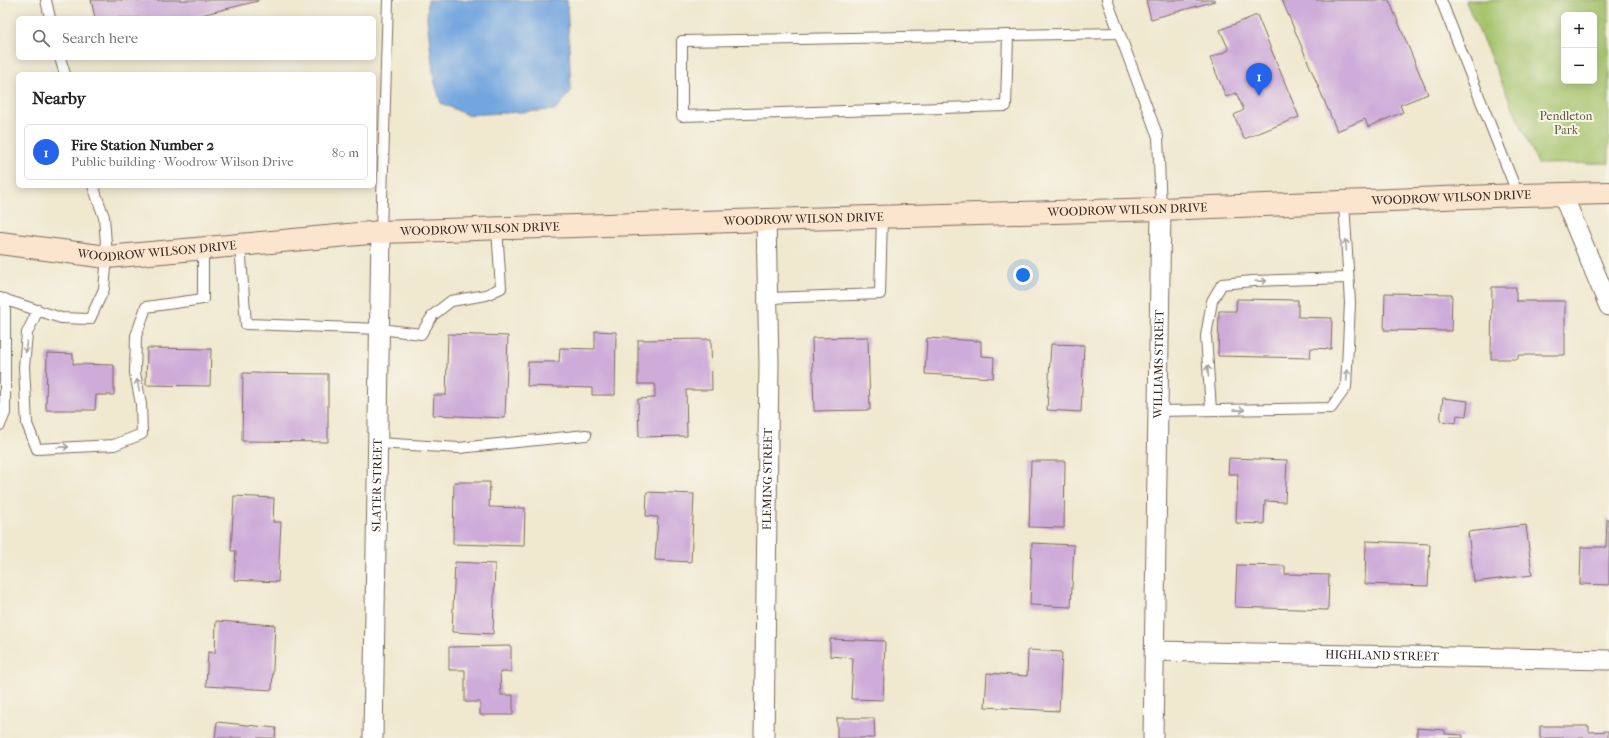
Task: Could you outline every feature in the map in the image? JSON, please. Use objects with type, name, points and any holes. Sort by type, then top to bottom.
[{"type":"main road","name":"WOODROW WILSON DRIVE","points":[[0,243],[107,257],[381,232],[882,216],[1161,210],[1562,193],[1609,193]]},
{"type":"street","points":[[1562,193],[1609,306]]},
{"type":"street","name":"WILLIAMS STREET","points":[[1153,738],[1161,210]]},
{"type":"street","name":"FLEMING STREET","points":[[764,738],[768,531],[769,364],[766,220]]},
{"type":"street","name":"SLATER STREET","points":[[373,738],[381,232]]},
{"type":"street","name":"HIGHLAND STREET","points":[[1155,651],[1609,660]]},
{"type":"lane","points":[[46,0],[50,16]]},
{"type":"lane","points":[[381,232],[388,0]]},
{"type":"lane","name":"WILLIAMS STREET","points":[[1107,0],[1158,137],[1161,210]]},
{"type":"lane","points":[[1441,0],[1518,195]]},
{"type":"lane","points":[[1008,35],[1006,106],[682,116],[682,41],[1008,35],[1119,33]]},
{"type":"lane","points":[[60,60],[64,72]]},
{"type":"lane","points":[[0,425],[5,413],[2,299],[61,318],[90,319],[104,289],[107,257],[104,217],[94,188]]},
{"type":"lane","points":[[1158,411],[1332,408],[1346,388],[1350,303],[1344,202]]},
{"type":"lane","points":[[768,298],[880,294],[882,216]]},
{"type":"lane","points":[[240,245],[246,324],[380,329],[421,334],[433,315],[451,301],[486,295],[501,288],[497,229]]},
{"type":"lane","points":[[38,310],[27,333],[24,367],[27,424],[37,448],[114,445],[142,434],[141,404],[135,374],[136,336],[146,307],[203,299],[203,248]]},
{"type":"lane","points":[[1211,410],[1206,336],[1212,301],[1222,284],[1253,281],[1348,278]]},
{"type":"lane","points":[[378,443],[459,448],[586,435]]},
{"type":"green space","name":"Pendleton Park","points":[[1465,0],[1609,0],[1609,163],[1538,164]]},
{"type":"water","points":[[428,0],[567,0],[571,91],[556,110],[467,115],[441,103],[434,80],[427,18]]},
{"type":"building","points":[[91,0],[258,0],[197,16],[95,16]]},
{"type":"building","points":[[1146,0],[1215,0],[1215,1],[1151,19]]},
{"type":"building","points":[[1282,0],[1389,0],[1428,94],[1400,105],[1403,112],[1368,127],[1365,119],[1337,131]]},
{"type":"building","points":[[1257,15],[1299,117],[1244,139],[1234,115],[1244,110],[1236,93],[1226,97],[1210,58],[1229,50],[1220,30]]},
{"type":"building","points":[[1492,287],[1516,287],[1516,301],[1565,301],[1565,355],[1518,355],[1518,359],[1491,359]]},
{"type":"building","points":[[1385,293],[1452,294],[1451,331],[1384,330]]},
{"type":"building","points":[[1237,299],[1298,300],[1298,317],[1332,318],[1331,349],[1311,348],[1310,358],[1218,356],[1219,311],[1236,311]]},
{"type":"building","points":[[595,331],[616,332],[615,395],[592,395],[592,388],[527,386],[528,362],[559,362],[560,348],[595,349]]},
{"type":"building","points":[[448,334],[508,336],[505,418],[433,415],[434,395],[446,395]]},
{"type":"building","points":[[868,337],[870,410],[814,411],[812,338]]},
{"type":"building","points":[[927,338],[981,341],[981,356],[994,357],[993,378],[925,374]]},
{"type":"building","points":[[711,339],[712,390],[686,390],[687,436],[639,437],[638,399],[655,398],[655,384],[638,384],[638,340]]},
{"type":"building","points":[[1051,344],[1084,345],[1081,412],[1047,410]]},
{"type":"building","points":[[147,348],[211,349],[210,386],[146,385]]},
{"type":"building","points":[[47,353],[73,354],[73,364],[114,365],[114,395],[96,395],[95,410],[46,410]]},
{"type":"building","points":[[243,373],[328,374],[328,442],[242,441]]},
{"type":"building","points":[[1443,398],[1468,401],[1466,416],[1457,415],[1456,423],[1440,421]]},
{"type":"building","points":[[1229,458],[1287,460],[1285,502],[1265,501],[1264,524],[1236,523],[1238,474],[1228,474]]},
{"type":"building","points":[[1031,461],[1065,461],[1064,528],[1029,527]]},
{"type":"building","points":[[454,482],[490,482],[489,507],[525,508],[524,546],[453,544]]},
{"type":"building","points":[[647,492],[694,494],[691,562],[655,560],[658,517],[646,516]]},
{"type":"building","points":[[234,496],[274,498],[273,522],[281,522],[278,582],[234,580],[236,551],[231,551]]},
{"type":"building","points":[[1607,519],[1609,519],[1609,585],[1580,584],[1581,547],[1606,547]]},
{"type":"building","points":[[1526,525],[1532,575],[1474,582],[1468,532]]},
{"type":"building","points":[[1366,541],[1430,544],[1428,586],[1365,584]]},
{"type":"building","points":[[1032,543],[1074,545],[1071,607],[1030,605]]},
{"type":"building","points":[[455,562],[495,564],[493,634],[452,632]]},
{"type":"building","points":[[1237,565],[1285,566],[1285,574],[1329,575],[1328,610],[1235,607]]},
{"type":"building","points":[[216,621],[275,625],[272,690],[206,686],[208,652],[215,653]]},
{"type":"building","points":[[830,639],[885,641],[883,700],[851,699],[853,658],[830,656]]},
{"type":"building","points":[[511,646],[511,672],[500,672],[501,695],[513,695],[513,715],[480,715],[480,702],[465,702],[465,670],[449,670],[449,647]]},
{"type":"building","points":[[1028,650],[1062,652],[1059,711],[985,707],[987,673],[1027,676]]},
{"type":"building","points":[[837,718],[874,718],[875,738],[837,738]]},
{"type":"building","points":[[217,722],[276,728],[275,738],[215,738]]},
{"type":"building","points":[[1540,726],[1589,726],[1589,732],[1608,731],[1608,738],[1540,738]]},
{"type":"building","points":[[1417,728],[1445,730],[1445,734],[1463,735],[1463,738],[1417,738]]},
{"type":"place","name":"Fire Station Number 2","points":[[1259,96]]}]
